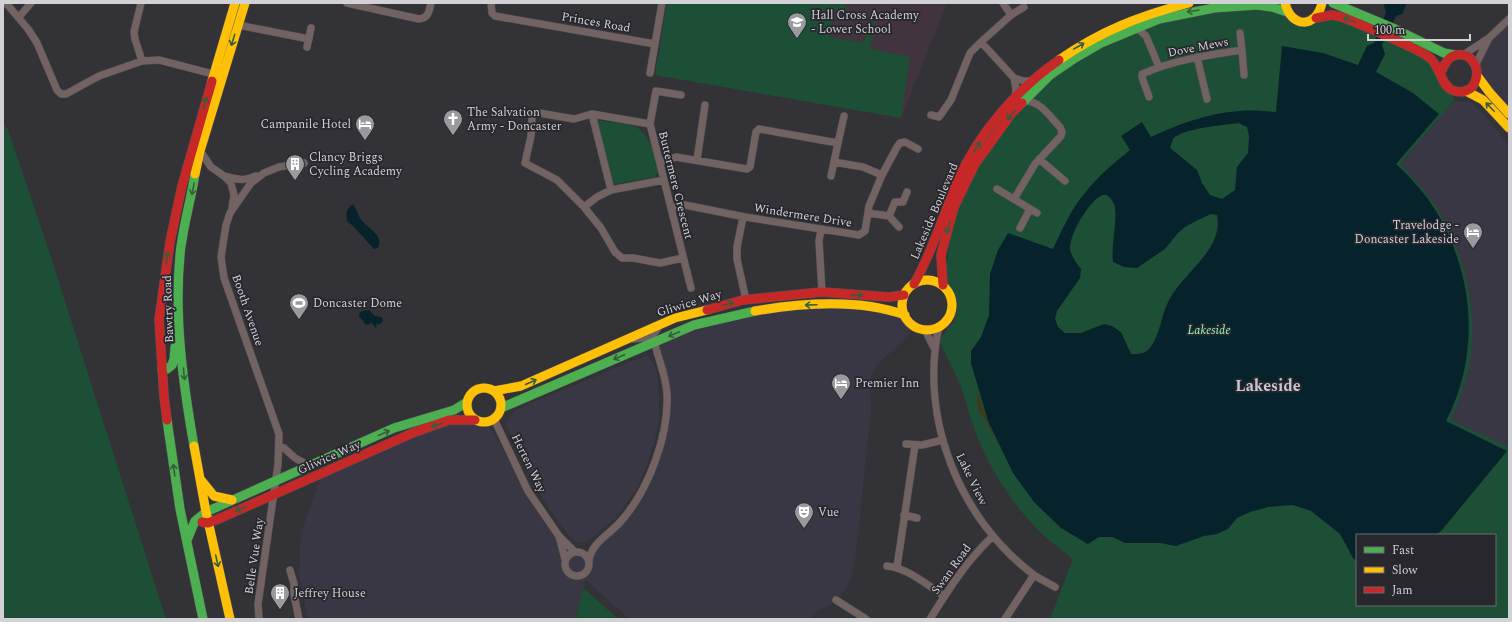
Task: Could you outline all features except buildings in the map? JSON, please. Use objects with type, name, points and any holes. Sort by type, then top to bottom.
[{"type":"main road","name":"Bawtry Road","points":[[203,619],[180,509],[164,396],[159,320],[170,242],[182,186],[213,74],[235,3]]},
{"type":"main road","name":"Bawtry Road","points":[[230,619],[208,523],[186,399],[178,311],[180,254],[200,151],[245,3]]},
{"type":"main road","points":[[1316,18],[1321,11],[1322,3]]},
{"type":"main road","name":"Lakeside Boulevard","points":[[914,284],[931,250],[944,213],[965,167],[994,124],[1071,50],[1100,34],[1150,13],[1184,4]]},
{"type":"main road","points":[[1316,18],[1335,15],[1357,23],[1423,53],[1434,62],[1441,72],[1446,86],[1452,90],[1460,92],[1466,91],[1474,85],[1478,77],[1478,70],[1476,64],[1471,58],[1444,53],[1389,26],[1335,4]]},
{"type":"main road","name":"Lakeside Boulevard","points":[[1035,84],[1074,58],[1101,43],[1150,23],[1181,14],[1214,8],[1257,5],[1286,8],[1295,20],[1301,22],[1311,21],[1316,18]]},
{"type":"main road","points":[[1441,72],[1446,61],[1459,55]]},
{"type":"main road","points":[[1478,77],[1509,114]]},
{"type":"main road","points":[[1466,91],[1483,100],[1509,128]]},
{"type":"main road","name":"Lakeside Boulevard","points":[[943,285],[941,255],[954,207],[975,164],[1011,114],[1019,100]]},
{"type":"main road","points":[[925,280],[934,280],[943,285],[949,291],[952,302],[952,311],[948,319],[939,326],[933,329],[925,330],[916,327],[904,315],[902,306],[904,295],[909,287],[914,284],[925,280]]},
{"type":"main road","name":"Gliwice Way","points":[[494,391],[521,386],[675,318],[746,300],[822,292],[889,297],[904,295]]},
{"type":"main road","name":"Gliwice Way","points":[[501,408],[694,325],[737,314],[784,306],[832,304],[888,308],[904,315]]},
{"type":"main road","points":[[162,369],[171,368],[174,364],[178,311]]},
{"type":"main road","points":[[484,388],[494,391],[498,395],[501,402],[501,408],[494,419],[487,422],[481,422],[475,420],[469,413],[467,402],[469,396],[478,389],[484,388]]},
{"type":"main road","name":"Gliwice Way","points":[[186,542],[188,534],[195,521],[206,512],[394,428],[454,410],[467,402]]},
{"type":"main road","name":"Gliwice Way","points":[[208,523],[402,437],[449,420],[475,420]]},
{"type":"main road","points":[[310,466],[323,472]]},
{"type":"main road","points":[[200,478],[214,496],[232,500]]},
{"type":"main road","points":[[180,509],[185,515],[195,521],[208,523]]},
{"type":"street","points":[[6,3],[28,28],[37,43],[61,94],[66,94],[99,76],[142,61],[158,60],[213,74]]},
{"type":"street","points":[[19,17],[31,3]]},
{"type":"street","points":[[141,3],[134,32],[134,39],[142,61]]},
{"type":"street","points":[[347,3],[361,4],[420,19],[428,15],[431,3]]},
{"type":"street","points":[[650,73],[662,3]]},
{"type":"street","points":[[1003,3],[1011,15]]},
{"type":"street","name":"Princes Road","points":[[491,5],[492,13],[495,16],[655,44]]},
{"type":"street","points":[[931,115],[939,117],[951,100],[970,53],[1011,15],[1024,7]]},
{"type":"street","points":[[1459,55],[1489,38],[1509,19]]},
{"type":"street","points":[[1146,36],[1150,23]]},
{"type":"street","points":[[238,25],[309,39]]},
{"type":"street","points":[[307,47],[311,28]]},
{"type":"street","name":"Dove Mews","points":[[1137,28],[1146,36],[1159,67]]},
{"type":"street","name":"Dove Mews","points":[[1240,34],[1244,75]]},
{"type":"street","points":[[1476,64],[1489,38]]},
{"type":"street","points":[[981,42],[1014,78],[1035,84],[1037,96],[1043,109]]},
{"type":"street","name":"Dove Mews","points":[[1149,97],[1141,76],[1142,74],[1159,67],[1197,57],[1242,50]]},
{"type":"street","points":[[1197,57],[1207,99]]},
{"type":"street","points":[[1014,78],[1019,100],[1032,101],[1043,109],[1060,127],[1062,132],[1061,136],[1039,159],[1014,199]]},
{"type":"street","points":[[650,124],[656,91],[681,95]]},
{"type":"street","points":[[697,160],[706,105]]},
{"type":"street","name":"Buttermere Crescent","points":[[683,258],[660,263],[633,258],[622,258],[615,252],[601,228],[584,207],[557,180],[526,164],[532,118],[534,114],[539,113],[574,119],[592,114],[650,124],[691,288]]},
{"type":"street","points":[[592,114],[611,190]]},
{"type":"street","points":[[831,176],[844,116]]},
{"type":"street","points":[[660,162],[676,157],[747,169],[750,167],[756,132],[759,129],[838,143]]},
{"type":"street","points":[[194,141],[211,167],[231,183],[234,195],[232,211]]},
{"type":"street","name":"Windermere Drive","points":[[671,208],[685,205],[743,217],[858,234],[865,231],[869,206],[882,175],[897,147],[905,142],[918,149]]},
{"type":"street","points":[[1039,159],[1067,183]]},
{"type":"street","points":[[834,162],[863,167],[882,175]]},
{"type":"street","name":"Booth Avenue","points":[[276,481],[280,447],[276,420],[224,278],[221,257],[222,245],[226,225],[232,211],[251,183],[264,173],[279,167],[304,163]]},
{"type":"street","points":[[224,176],[248,180],[264,173]]},
{"type":"street","points":[[584,207],[597,197],[611,190],[664,180]]},
{"type":"street","points":[[997,189],[1037,213]]},
{"type":"street","points":[[889,216],[895,202],[902,202],[907,192]]},
{"type":"street","points":[[1020,228],[1030,209]]},
{"type":"street","points":[[868,213],[889,216],[899,227]]},
{"type":"street","points":[[743,217],[737,247],[737,259],[746,300]]},
{"type":"street","points":[[821,229],[819,241],[822,292]]},
{"type":"street","points":[[593,548],[576,551],[567,555],[564,566],[571,575],[581,576],[586,573],[593,548],[624,518],[641,495],[652,470],[661,441],[666,414],[667,394],[660,358],[653,335],[661,324]]},
{"type":"street","name":"Lake View","points":[[939,326],[934,348],[934,381],[938,416],[943,440],[953,471],[963,492],[993,536],[1034,575],[1055,587]]},
{"type":"street","name":"Lake View","points":[[925,330],[934,348]]},
{"type":"street","points":[[625,339],[646,338],[654,342]]},
{"type":"street","name":"Herten Way","points":[[494,419],[528,491],[559,536],[576,551]]},
{"type":"street","points":[[906,444],[914,446],[943,440]]},
{"type":"street","points":[[897,567],[914,446]]},
{"type":"street","points":[[280,447],[284,448],[295,458],[310,466]]},
{"type":"street","name":"Belle Vue Way","points":[[259,619],[258,604],[276,481]]},
{"type":"street","points":[[904,515],[917,518]]},
{"type":"street","name":"Herten Way","points":[[559,536],[565,559]]},
{"type":"street","name":"Swan Road","points":[[930,619],[944,596],[971,558],[993,536]]},
{"type":"street","points":[[576,551],[586,555],[589,561]]},
{"type":"street","points":[[887,566],[897,567],[905,571],[944,596]]},
{"type":"street","points":[[290,570],[294,584],[294,595],[299,619]]},
{"type":"street","points":[[1005,619],[1034,575]]},
{"type":"street","points":[[836,600],[866,619]]},
{"type":"shaded area","name":"Hall Cross Academy - Lower School","points":[[667,3],[947,3],[901,118],[655,75]]},
{"type":"shaded area","points":[[1509,19],[1509,113],[1478,77],[1481,53]]},
{"type":"shaded area","points":[[1454,101],[1471,102],[1483,113],[1509,146],[1509,447],[1451,420],[1468,373],[1471,352],[1472,316],[1467,282],[1453,237],[1436,207],[1417,182],[1400,164]]},
{"type":"shaded area","points":[[832,304],[904,315],[916,327],[881,361],[875,368],[871,377],[871,410],[855,561],[851,579],[845,590],[833,603],[818,611],[810,619],[629,619],[586,580],[576,619],[308,619],[299,575],[301,533],[323,472],[415,432],[469,413],[487,422],[536,503],[574,551],[581,552],[587,557],[619,524],[652,470],[668,393],[654,342],[737,314]]},
{"type":"shaded area","points":[[648,356],[654,365],[657,374],[659,421],[654,444],[646,466],[637,489],[615,519],[588,541],[577,543],[557,520],[541,496],[506,426],[506,421],[517,409],[637,359]]},
{"type":"green space","name":"Hall Cross Academy - Lower School","points":[[667,3],[842,3],[849,12],[835,10],[830,37],[864,43],[869,16],[875,18],[870,49],[910,57],[901,118],[655,75]]},
{"type":"green space","name":"Lakeside","points":[[1257,5],[1295,20],[1335,15],[1423,53],[1452,90],[1454,101],[1400,164],[1433,202],[1446,224],[1461,259],[1470,297],[1472,334],[1470,362],[1461,395],[1451,420],[1509,447],[1509,619],[1050,619],[1073,559],[1040,532],[1029,520],[1009,496],[992,469],[971,420],[961,387],[940,340],[954,322],[957,311],[956,299],[945,279],[954,207],[1008,118],[1075,58],[1159,19]]},
{"type":"green space","points":[[596,120],[628,124],[636,127],[646,135],[654,154],[658,173],[655,177],[614,184]]},
{"type":"green space","points":[[3,122],[8,130],[49,251],[166,619],[3,619]]},
{"type":"green space","points":[[583,588],[587,591],[618,619],[576,619]]},
{"type":"sand","points":[[978,391],[982,406],[999,447],[985,419],[978,410]]},
{"type":"water","name":"Lakeside","points":[[1385,3],[1407,3],[1402,14],[1396,16],[1382,45],[1385,54],[1376,72],[1413,93],[1439,114],[1396,164],[1418,186],[1436,211],[1449,236],[1459,261],[1465,288],[1468,314],[1468,342],[1465,368],[1457,395],[1446,421],[1507,451],[1437,534],[1356,534],[1356,560],[1353,558],[1340,534],[1311,511],[1293,505],[1268,507],[1250,512],[1237,518],[1228,529],[1217,534],[1204,536],[1176,546],[1160,543],[1125,543],[1113,537],[1099,537],[1088,544],[1061,528],[1034,502],[1013,473],[988,421],[971,363],[971,351],[981,337],[989,315],[990,274],[998,250],[1008,233],[1053,249],[1067,220],[1080,199],[1101,175],[1130,150],[1121,136],[1142,122],[1151,137],[1183,124],[1216,114],[1244,111],[1276,112],[1282,46],[1323,53],[1358,65],[1367,46],[1374,43],[1386,12],[1384,5]],"holes":[[[1239,123],[1247,127],[1249,136],[1248,153],[1237,167],[1235,190],[1222,199],[1210,195],[1202,183],[1197,170],[1170,148],[1173,139],[1185,132]],[[1103,195],[1107,195],[1115,206],[1113,262],[1124,267],[1137,268],[1165,249],[1185,227],[1211,214],[1217,215],[1218,227],[1215,239],[1201,260],[1169,300],[1154,342],[1148,350],[1141,353],[1131,354],[1121,332],[1112,326],[1104,324],[1081,333],[1065,333],[1058,327],[1055,319],[1057,311],[1080,278],[1081,269],[1070,250],[1071,241],[1077,225],[1092,203]]]},
{"type":"water","points":[[353,204],[363,222],[377,235],[379,239],[378,248],[374,249],[347,221],[347,211]]},
{"type":"water","points":[[369,310],[375,316],[383,319],[379,325],[377,323],[376,328],[372,323],[366,325],[359,316],[360,312]]},
{"type":"traffic: fast","points":[[1333,3],[1395,29],[1444,53],[1455,55]]},
{"type":"traffic: fast","points":[[1022,103],[1050,75],[1075,58],[1101,43],[1159,19],[1214,8],[1257,5],[1272,7],[1287,12]]},
{"type":"traffic: fast","points":[[194,446],[183,374],[179,327],[178,279],[181,245],[195,174]]},
{"type":"traffic: fast","points":[[501,408],[694,325],[755,311]]},
{"type":"traffic: fast","points":[[162,369],[167,369],[172,365],[175,347]]},
{"type":"traffic: fast","points":[[187,540],[195,521],[206,512],[394,428],[454,410],[467,402]]},
{"type":"traffic: fast","points":[[167,420],[180,509],[203,619]]},
{"type":"traffic: slow","points":[[212,81],[235,3]]},
{"type":"traffic: slow","points":[[195,174],[200,151],[245,3]]},
{"type":"traffic: slow","points":[[1059,60],[1105,33],[1137,19],[1189,3]]},
{"type":"traffic: slow","points":[[1285,3],[1292,17],[1298,21],[1304,22],[1315,17],[1322,3]]},
{"type":"traffic: slow","points":[[1478,77],[1509,114]]},
{"type":"traffic: slow","points":[[1466,91],[1483,100],[1509,128]]},
{"type":"traffic: slow","points":[[927,280],[937,282],[945,287],[950,295],[952,305],[950,315],[945,323],[937,328],[927,330],[917,328],[909,323],[904,315],[902,305],[904,295],[909,287],[917,282],[927,280]]},
{"type":"traffic: slow","points":[[755,311],[792,306],[830,304],[869,306],[905,315]]},
{"type":"traffic: slow","points":[[494,391],[521,386],[675,318],[707,310]]},
{"type":"traffic: slow","points":[[487,388],[496,393],[500,398],[501,405],[500,412],[496,417],[491,421],[481,422],[477,421],[468,412],[467,402],[468,398],[477,389],[487,388]]},
{"type":"traffic: slow","points":[[194,446],[206,512],[230,619]]},
{"type":"traffic: slow","points":[[201,480],[214,496],[232,500]]},
{"type":"traffic: jam","points":[[1316,18],[1332,15],[1338,16],[1369,28],[1419,51],[1430,58],[1445,84],[1452,90],[1459,92],[1469,90],[1474,85],[1477,76],[1477,70],[1472,60],[1463,55],[1457,55],[1449,58],[1441,72]]},
{"type":"traffic: jam","points":[[914,284],[932,246],[958,180],[988,129],[1000,114],[1028,85],[1059,60]]},
{"type":"traffic: jam","points":[[167,420],[159,320],[170,242],[182,186],[212,81]]},
{"type":"traffic: jam","points":[[943,285],[941,255],[954,207],[975,164],[1011,114],[1022,103]]},
{"type":"traffic: jam","points":[[707,310],[743,300],[822,292],[889,297],[904,295]]},
{"type":"traffic: jam","points":[[202,522],[208,523],[223,517],[415,432],[449,420],[475,420]]},
{"type":"place","name":"Hall Cross Academy - Lower School","points":[[797,39]]},
{"type":"place","name":"The Salvation Army - Doncaster","points":[[453,136]]},
{"type":"place","name":"Campanile Hotel","points":[[365,141]]},
{"type":"place","name":"Clancy Briggs Cycling Academy","points":[[295,181]]},
{"type":"place","name":"Travelodge - Doncaster Lakeside","points":[[1473,249]]},
{"type":"place","name":"Doncaster Dome","points":[[299,320]]},
{"type":"place","name":"Premier Inn","points":[[841,400]]},
{"type":"place","name":"Vue","points":[[804,529]]},
{"type":"place","name":"Jeffrey House","points":[[280,610]]},
{"type":"district","name":"Lakeside","points":[[1268,385]]}]
